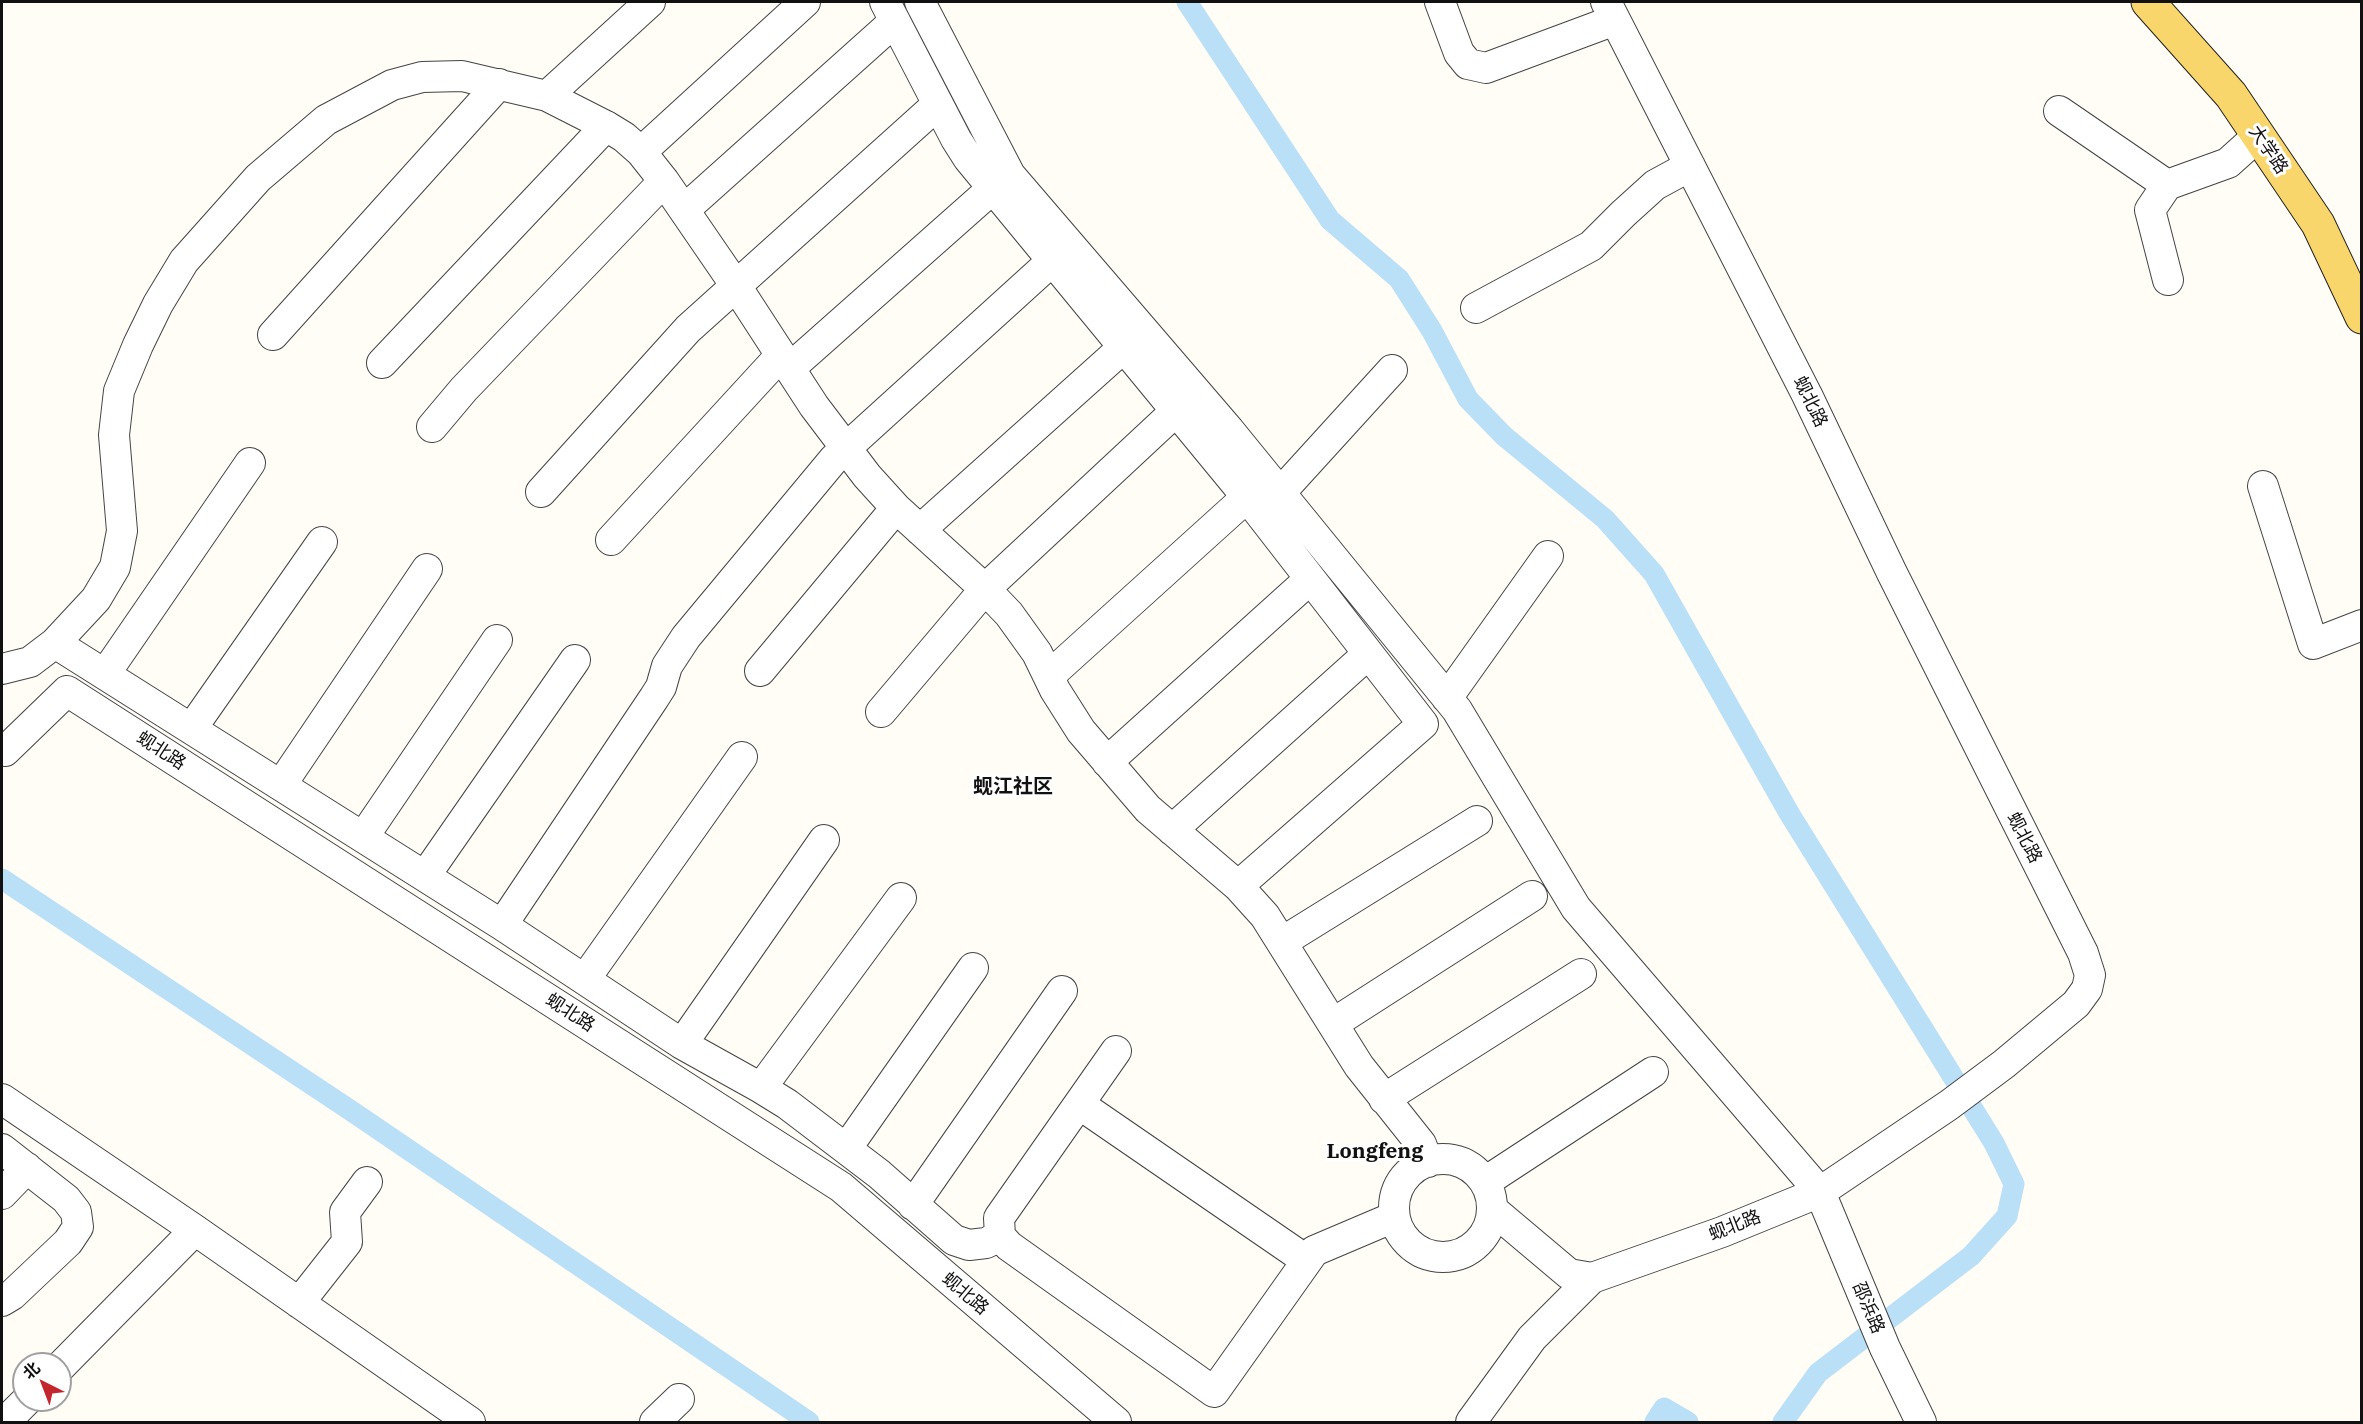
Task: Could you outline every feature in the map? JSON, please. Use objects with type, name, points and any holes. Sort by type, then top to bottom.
[{"type":"main road","name":"大学路","points":[[2148,2],[2231,95],[2318,224],[2361,317]]},
{"type":"street","points":[[547,96],[650,2]]},
{"type":"street","points":[[641,152],[805,2]]},
{"type":"street","name":"邵浜路","points":[[920,2],[1010,176],[1280,493],[1457,710],[1576,908],[1820,1192],[1885,1348],[1921,1422]]},
{"type":"street","points":[[1440,2],[1459,53],[1468,64],[1486,68],[1611,11]]},
{"type":"street","points":[[684,210],[890,11],[956,139],[992,189],[1246,497],[1423,724],[1239,886]]},
{"type":"street","name":"蚬北路","points":[[1471,1422],[1532,1338],[1592,1278],[1722,1232],[1820,1192],[1979,1083],[2076,1004],[2087,989],[2090,975],[2083,953],[1908,605],[1807,396],[1611,11]]},
{"type":"street","points":[[2,669],[30,662],[56,643],[96,599],[115,567],[122,531],[114,435],[119,391],[158,304],[184,261],[265,171],[326,120],[392,85],[422,77],[462,76],[547,96],[606,126],[624,137],[641,152],[736,286],[814,406],[867,476],[896,508],[985,589],[1024,632],[1081,731],[1148,808],[1239,886],[1265,916],[1359,1066],[1421,1144],[1428,1162]]},
{"type":"street","points":[[273,335],[499,84]]},
{"type":"street","points":[[541,492],[688,329],[938,104]]},
{"type":"street","points":[[2059,111],[2167,185]]},
{"type":"street","points":[[382,363],[606,126]]},
{"type":"street","points":[[2168,280],[2150,210],[2167,185],[2228,163],[2258,136]]},
{"type":"street","points":[[1476,308],[1591,246],[1655,185],[1690,166]]},
{"type":"street","points":[[432,427],[464,389],[664,182]]},
{"type":"street","points":[[610,540],[786,362],[992,189]]},
{"type":"street","points":[[502,925],[654,698],[661,687],[667,666],[686,637],[834,459],[1052,261]]},
{"type":"street","points":[[921,530],[1124,347]]},
{"type":"street","points":[[1280,493],[1392,370]]},
{"type":"street","points":[[881,712],[985,589],[1176,411]]},
{"type":"street","points":[[105,674],[250,463]]},
{"type":"street","points":[[2263,486],[2313,644],[2361,625]]},
{"type":"street","points":[[1049,676],[1246,497]]},
{"type":"street","points":[[760,671],[896,508]]},
{"type":"street","points":[[192,728],[322,542]]},
{"type":"street","points":[[1447,698],[1548,555]]},
{"type":"street","points":[[281,785],[427,569]]},
{"type":"street","points":[[1107,762],[1310,579]]},
{"type":"street","points":[[363,836],[497,640]]},
{"type":"street","points":[[56,643],[502,925],[682,1044],[762,1088],[879,1174],[954,1240],[969,1245],[986,1243],[1000,1236]]},
{"type":"street","points":[[1172,830],[1368,654]]},
{"type":"street","points":[[425,876],[575,660]]},
{"type":"street","name":"蚬北路","points":[[5,752],[67,691],[841,1187],[1116,1422]]},
{"type":"street","points":[[585,980],[742,757]]},
{"type":"street","points":[[1282,942],[1477,821]]},
{"type":"street","points":[[682,1044],[824,840]]},
{"type":"street","points":[[1334,1023],[1532,896]]},
{"type":"street","points":[[762,1088],[901,898]]},
{"type":"street","points":[[846,1149],[973,968]]},
{"type":"street","points":[[1384,1099],[1581,974]]},
{"type":"street","points":[[913,1205],[1062,991]]},
{"type":"street","points":[[1116,1051],[999,1218],[1000,1236],[1009,1246],[1214,1392],[1314,1251],[1394,1217]]},
{"type":"street","points":[[1485,1182],[1653,1072]]},
{"type":"street","points":[[2,1099],[195,1230],[470,1422]]},
{"type":"street","points":[[1079,1104],[1306,1260]]},
{"type":"street","points":[[2,1149],[66,1198],[76,1212],[78,1227],[68,1242],[12,1295],[2,1301]]},
{"type":"street","points":[[1441,1158],[1461,1161],[1479,1172],[1485,1182],[1490,1190],[1493,1210],[1488,1230],[1475,1247],[1457,1256],[1436,1258],[1417,1251],[1402,1236],[1394,1217],[1395,1196],[1404,1177],[1420,1164],[1441,1158]]},
{"type":"street","points":[[2,1194],[27,1168]]},
{"type":"street","points":[[299,1303],[347,1242],[345,1212],[367,1182]]},
{"type":"street","points":[[1493,1210],[1569,1274],[1592,1278]]},
{"type":"street","points":[[72,1355],[195,1230]]},
{"type":"street","points":[[655,1422],[679,1399]]},
{"type":"waterway","points":[[1187,2],[1330,220],[1399,279],[1432,331],[1468,399],[1504,436],[1605,519],[1654,574],[1789,813],[1994,1143],[2014,1184],[2007,1216],[1971,1256],[1818,1373],[1783,1422]]},
{"type":"waterway","points":[[2,879],[350,1110],[809,1422]]},
{"type":"waterway","points":[[1655,1422],[1664,1408],[1688,1422]]},
{"type":"district","name":"蚬江社区","points":[[1013,787]]},
{"type":"district","name":"Longfeng","points":[[1375,1152]]}]
